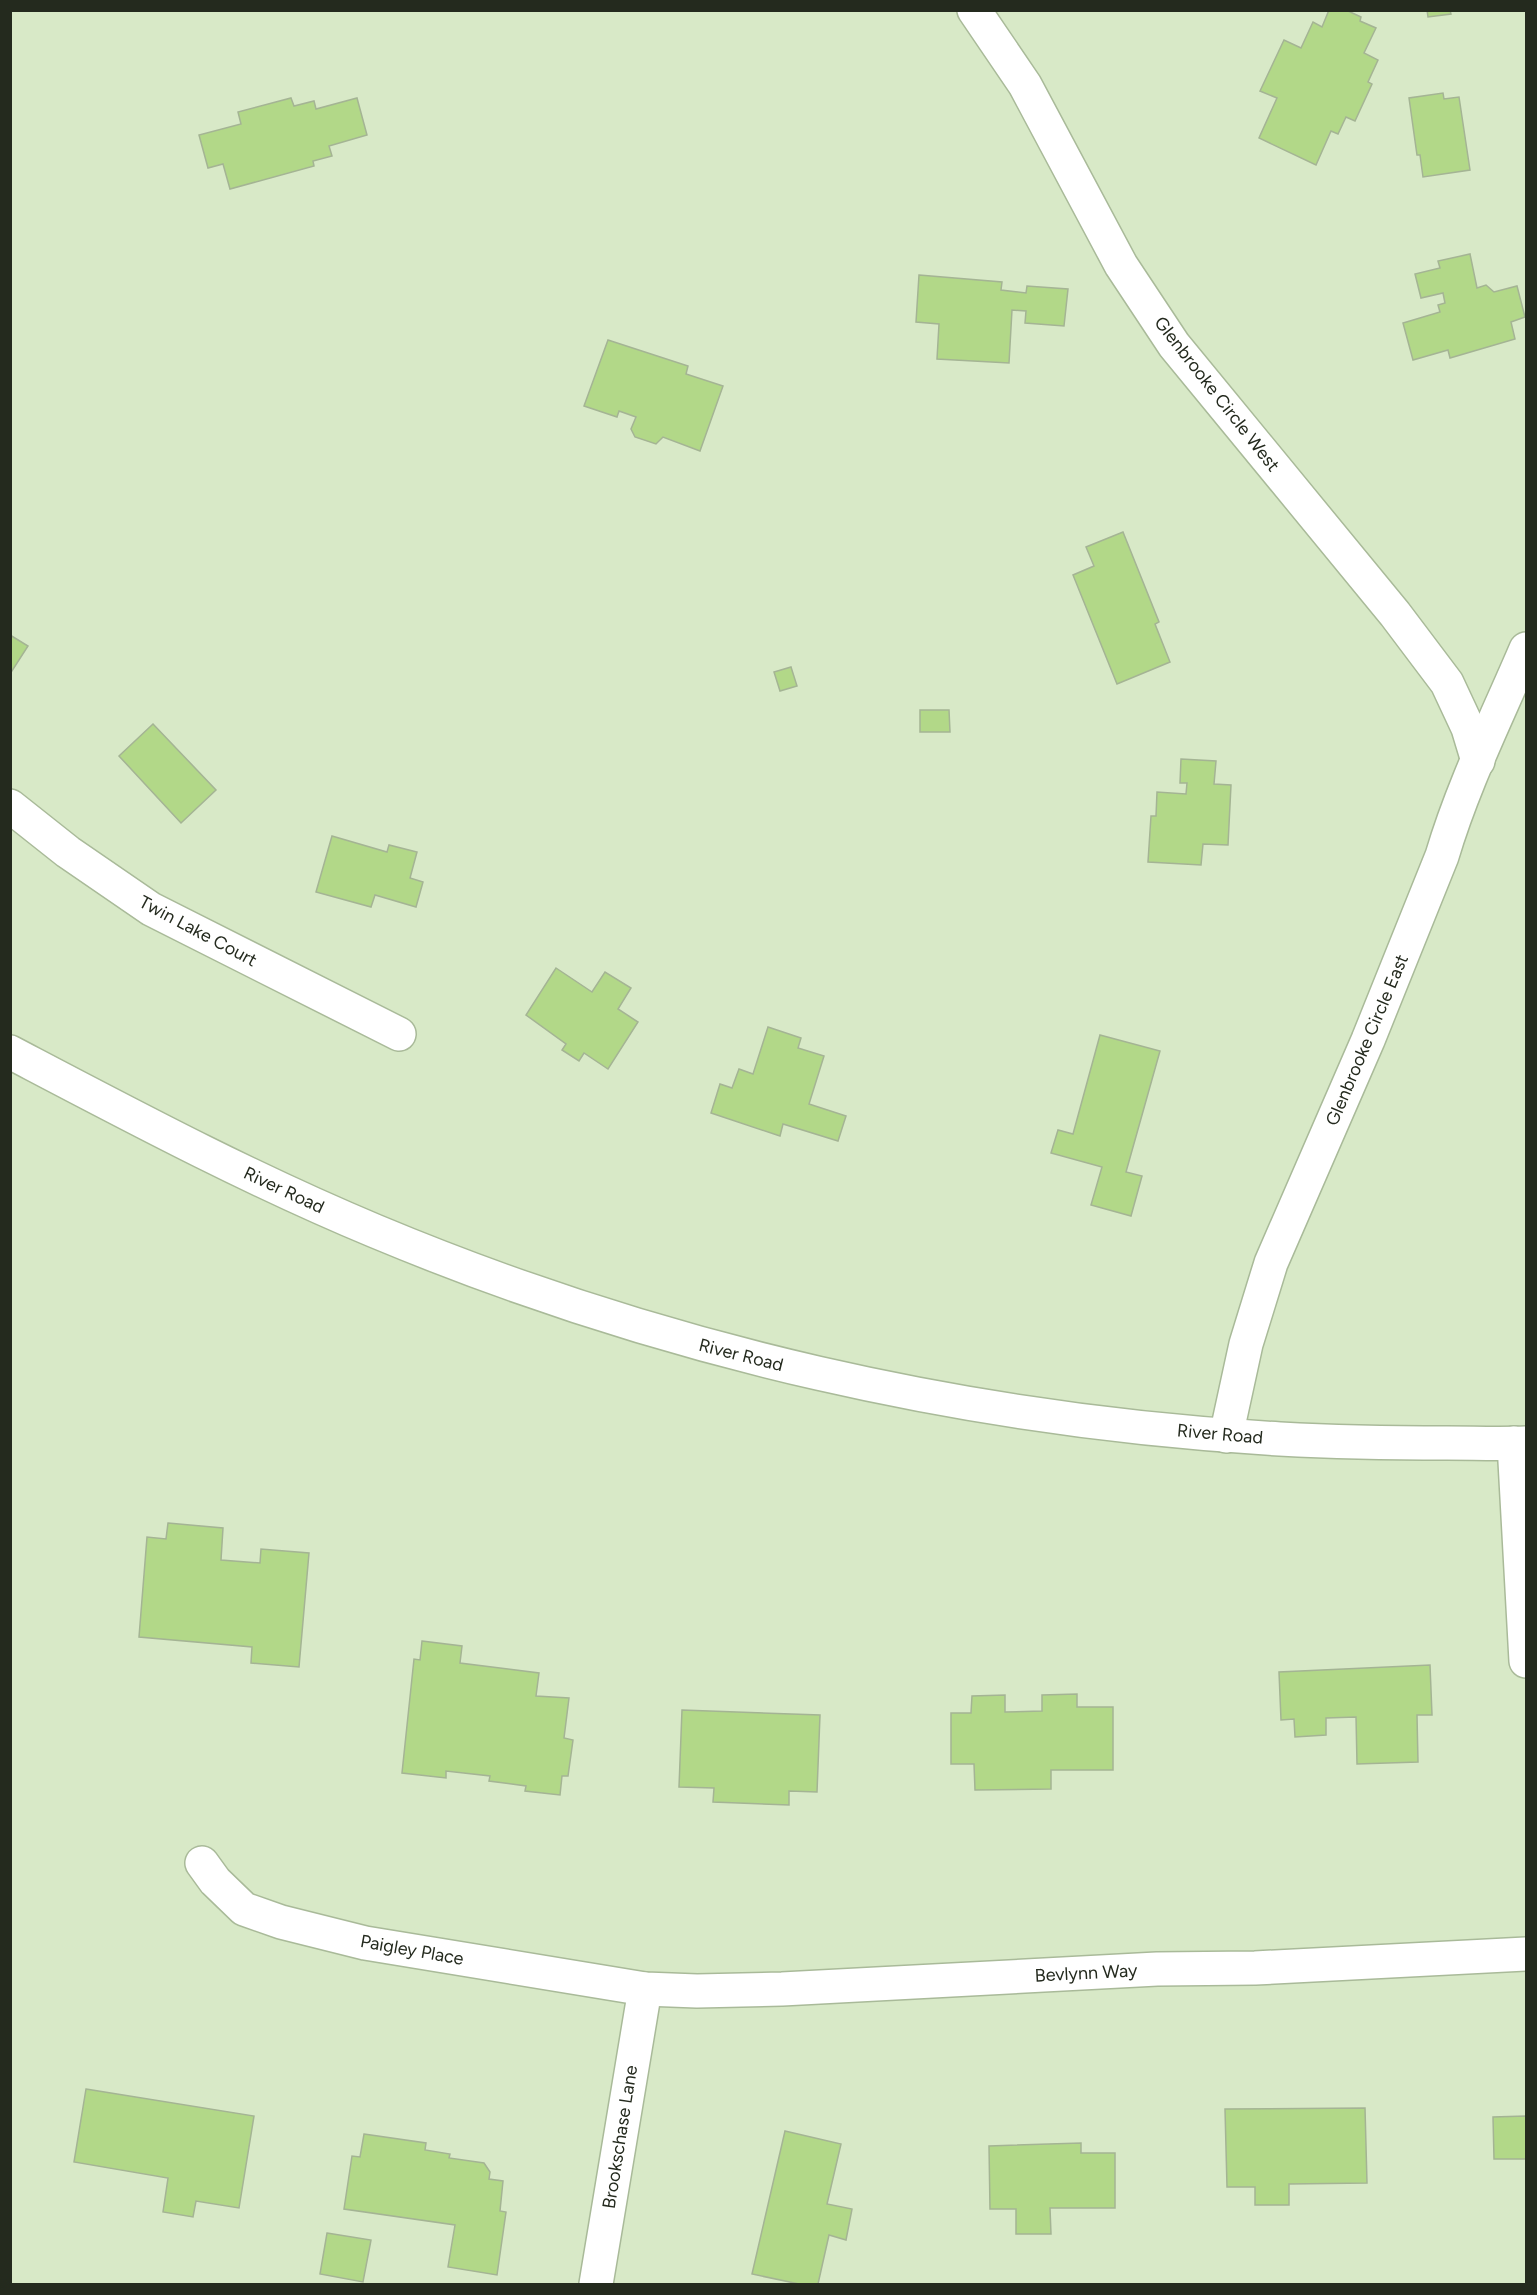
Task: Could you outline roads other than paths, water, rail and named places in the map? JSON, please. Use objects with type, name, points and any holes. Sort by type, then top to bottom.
[{"type":"street","name":"Glenbrooke Circle West","points":[[974,10],[1025,85],[1121,265],[1174,345],[1395,614],[1447,683],[1468,728],[1478,761]]},
{"type":"street","name":"Glenbrooke Circle East","points":[[1226,1436],[1249,1334],[1271,1263],[1368,1040],[1478,761],[1527,649]]},
{"type":"street","name":"Twin Lake Court","points":[[10,806],[68,852],[151,909],[399,1035]]},
{"type":"street","name":"River Road","points":[[10,1052],[150,1126],[268,1184],[376,1232],[513,1284],[633,1325],[749,1358],[946,1399],[1089,1422],[1226,1436],[1348,1443],[1520,1443]]},
{"type":"street","points":[[1520,1443],[1527,1661]]},
{"type":"street","name":"Paigley Place","points":[[202,1863],[215,1881],[244,1909],[281,1922],[365,1943],[645,1989]]},
{"type":"street","name":"Bevlynn Way","points":[[645,1989],[697,1991],[782,1989],[1156,1969],[1255,1968],[1527,1954]]},
{"type":"street","name":"Brookschase Lane","points":[[596,2284],[645,1989]]}]
